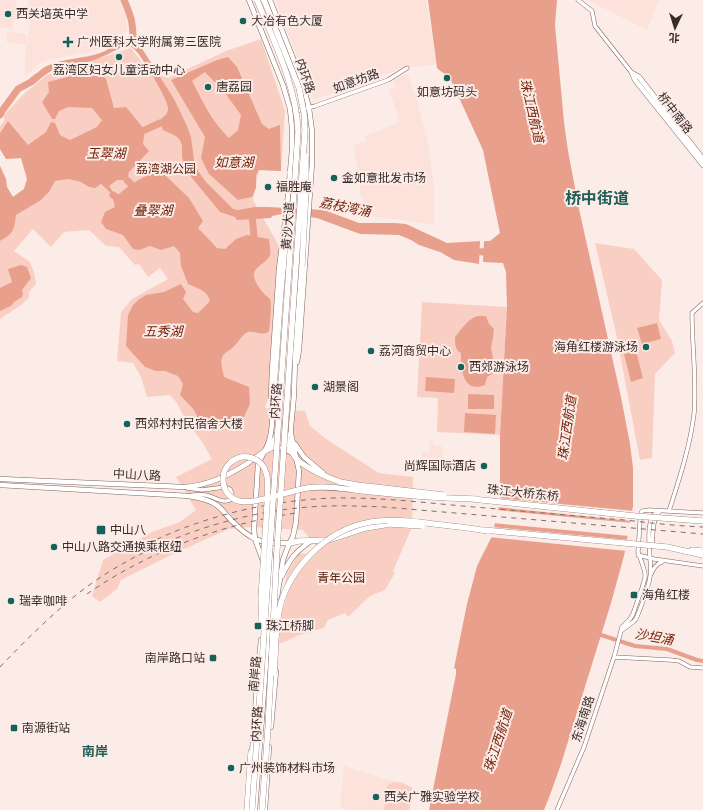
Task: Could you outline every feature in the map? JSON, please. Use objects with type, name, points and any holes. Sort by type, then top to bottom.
[{"type":"highway","name":"黄沙大道","points":[[256,0],[292,91],[296,111],[297,135],[294,193],[289,218],[277,432],[274,442],[264,452]]},
{"type":"highway","name":"内环路","points":[[252,810],[265,651],[291,207],[298,140],[295,102],[282,62],[256,0]]},
{"type":"highway","name":"黄沙大道","points":[[264,0],[296,78],[306,109],[291,354],[289,436]]},
{"type":"highway","name":"内环路","points":[[261,810],[268,728],[276,562],[305,130],[304,113],[299,88],[264,0]]},
{"type":"highway","points":[[295,359],[306,197],[307,163],[305,130]]},
{"type":"highway","points":[[290,172],[294,193]]},
{"type":"highway","points":[[272,407],[276,370],[281,282],[291,207]]},
{"type":"highway","points":[[289,436],[296,458]]},
{"type":"highway","points":[[265,651],[261,598],[267,499],[268,493],[266,472],[262,465],[254,459],[242,457],[231,461],[224,471],[224,487],[232,497],[243,501],[254,501],[262,499],[268,497],[295,490],[320,487],[432,498],[476,499]]},
{"type":"highway","name":"珠江大桥东桥","points":[[296,458],[307,466],[326,476],[340,482],[357,485],[635,516],[703,521]]},
{"type":"highway","points":[[268,728],[280,605],[295,573],[316,549],[348,528],[363,523],[376,521],[407,520],[488,531]]},
{"type":"highway","points":[[290,543],[299,541],[329,540],[366,528],[390,524],[488,531],[703,551]]},
{"type":"highway","points":[[667,547],[703,555]]},
{"type":"highway","points":[[247,810],[251,752]]},
{"type":"main road","points":[[249,0],[289,103],[292,118],[290,172],[291,207]]},
{"type":"main road","points":[[270,0],[304,89],[306,109],[313,141],[299,350],[294,370]]},
{"type":"main road","name":"桥中南路","points":[[632,73],[639,77],[703,159]]},
{"type":"main road","name":"桥中南路","points":[[632,73],[635,80],[703,165]]},
{"type":"main road","points":[[252,810],[251,752],[261,641],[264,570],[255,539],[254,523],[258,465],[269,442],[271,432],[271,390],[280,256],[289,218]]},
{"type":"main road","points":[[291,354],[295,359],[289,436],[294,449],[326,476]]},
{"type":"main road","points":[[289,436],[304,457]]},
{"type":"main road","points":[[264,452],[271,448],[283,449],[288,450],[296,458]]},
{"type":"main road","name":"南岸路","points":[[261,810],[274,616],[282,563],[296,522],[299,471],[294,449]]},
{"type":"main road","name":"中山八路","points":[[0,479],[184,488],[200,486],[218,480],[238,470],[264,452]]},
{"type":"main road","name":"中山八路","points":[[0,485],[189,496],[204,499],[217,505],[245,533],[255,539],[268,543],[290,543]]},
{"type":"main road","points":[[265,810],[280,580],[293,556],[311,541]]},
{"type":"main road","name":"南岸路","points":[[252,810],[258,764],[272,560],[271,555],[263,542]]},
{"type":"main road","points":[[261,641],[268,630]]},
{"type":"main road","points":[[259,661],[265,651]]},
{"type":"main road","points":[[251,752],[258,764]]},
{"type":"street","name":"桥中南路","points":[[578,0],[592,11],[595,26],[632,73]]},
{"type":"street","name":"如意坊路","points":[[296,111],[306,109],[388,80],[407,68]]},
{"type":"street","points":[[669,511],[689,442],[694,414],[692,313],[703,303]]},
{"type":"street","points":[[271,432],[277,432],[289,436]]},
{"type":"street","points":[[184,488],[202,490],[226,487],[229,488],[232,494],[230,500],[225,502],[206,495],[189,496]]},
{"type":"street","name":"东海南路","points":[[557,810],[584,747],[614,657],[622,627],[633,614],[644,582],[645,573],[638,555],[641,513],[642,511],[646,510],[703,513]]},
{"type":"street","name":"东海南路","points":[[621,632],[636,619],[650,577],[650,558],[655,521],[659,511]]},
{"type":"street","points":[[638,555],[666,561],[703,566]]},
{"type":"street","points":[[272,560],[278,560],[282,563]]},
{"type":"street","points":[[650,577],[655,567],[659,563],[666,561]]},
{"type":"street","points":[[614,657],[679,661],[690,667],[703,668]]},
{"type":"shaded area","name":"西关培英中学","points":[[0,0],[17,0],[13,29],[0,28]]},
{"type":"shaded area","name":"广州医科大学附属第三医院","points":[[29,0],[119,0],[126,15],[127,30],[123,35],[97,50],[43,61],[25,76],[25,56],[30,22],[26,22]]},
{"type":"shaded area","points":[[275,0],[426,0],[436,64],[407,68],[386,74],[314,100]]},
{"type":"shaded area","points":[[588,0],[659,0],[647,30]]},
{"type":"shaded area","name":"西关培英中学","points":[[7,31],[27,34],[26,45],[6,42]]},
{"type":"shaded area","points":[[408,74],[417,101],[428,144],[434,185],[434,225],[368,216],[360,192],[353,146],[366,141],[365,136],[398,123],[399,119],[389,89],[396,87],[393,80]]},
{"type":"shaded area","points":[[429,439],[433,440],[434,446],[442,446],[442,466],[422,463],[422,452],[430,453]]},
{"type":"shaded area","name":"西关广雅实验学校","points":[[344,766],[384,779],[402,782],[413,788],[410,810],[347,810],[340,807]]},
{"type":"green space","name":"荔湾湖公园","points":[[261,39],[285,111],[281,171],[259,170],[253,200],[279,246],[269,396],[265,408],[305,411],[310,426],[329,441],[379,473],[413,477],[412,527],[393,571],[395,573],[385,590],[370,596],[348,617],[345,613],[328,620],[324,628],[299,635],[282,643],[279,643],[280,625],[283,608],[287,597],[281,602],[287,573],[299,553],[306,554],[316,546],[303,530],[248,527],[229,529],[175,553],[121,580],[117,589],[100,602],[92,596],[103,560],[152,532],[180,522],[196,510],[176,477],[212,459],[201,440],[186,421],[177,403],[170,395],[147,397],[141,377],[133,363],[117,361],[121,312],[132,299],[168,279],[160,268],[148,277],[139,264],[135,265],[119,247],[106,246],[89,230],[64,232],[51,247],[33,229],[14,251],[30,262],[34,272],[36,284],[29,292],[29,298],[0,319],[0,166],[6,179],[7,187],[13,197],[24,189],[27,179],[21,158],[6,159],[0,149],[0,126],[4,121],[4,115],[25,93],[47,75],[131,48],[149,72],[168,78],[226,51]]},
{"type":"green space","name":"海角红楼游泳场","points":[[595,243],[634,249],[662,280],[659,320],[672,341],[675,353],[655,374],[652,458],[640,460],[616,333]]},
{"type":"green space","name":"西郊游泳场","points":[[422,302],[507,307],[500,435],[437,432],[438,398],[417,397]]},
{"type":"green space","points":[[393,782],[412,787],[409,810],[384,810],[387,786]]},
{"type":"water","name":"珠江西航道","points":[[428,0],[557,0],[555,25],[568,151],[579,209],[630,444],[633,468],[633,506],[624,556],[561,764],[544,810],[429,810],[456,674],[456,669],[454,668],[467,604],[477,566],[492,536],[500,502],[500,435],[507,307],[506,272],[503,263],[483,262],[484,241],[490,241],[500,233],[483,150],[450,78],[437,68]]},
{"type":"water","points":[[130,35],[136,36],[136,39],[174,99],[191,137],[194,160],[198,171],[206,182],[233,209],[238,210],[255,207],[268,207],[324,210],[359,223],[406,224],[447,243],[480,241],[479,264],[454,260],[440,252],[419,245],[399,235],[360,234],[317,218],[282,214],[272,216],[271,218],[237,220],[235,217],[220,212],[185,168],[180,140],[176,136],[163,130],[161,119],[166,115],[168,109],[167,105],[155,80],[140,56],[127,44],[95,60],[66,65],[55,69],[34,84],[30,81],[46,66],[61,61],[100,53],[114,46]]},
{"type":"water","name":"如意湖","points":[[228,57],[237,67],[262,124],[269,129],[280,125],[281,171],[259,170],[256,175],[256,188],[252,197],[238,200],[209,174],[201,158],[205,137],[171,80],[217,60]],"holes":[[[205,72],[225,93],[241,115],[238,130],[229,138],[213,118],[192,81]]]},
{"type":"water","name":"玉翠湖","points":[[97,69],[106,79],[114,108],[126,107],[145,130],[143,144],[149,151],[129,172],[127,180],[117,180],[109,186],[113,192],[113,195],[101,184],[95,188],[69,179],[55,181],[49,192],[41,200],[16,215],[15,224],[11,233],[0,241],[0,166],[6,179],[7,187],[13,197],[24,189],[27,179],[21,158],[6,159],[0,149],[0,133],[8,121],[28,145],[46,132],[51,122],[55,123],[60,135],[70,140],[97,127],[102,120],[92,108],[68,107],[59,111],[55,119],[52,119],[42,102],[49,92],[48,82]]},
{"type":"water","name":"五秀湖","points":[[159,169],[189,198],[203,221],[198,228],[217,248],[225,249],[236,239],[247,235],[269,239],[270,255],[255,270],[254,276],[260,289],[271,301],[269,331],[267,333],[246,333],[234,347],[224,354],[221,360],[224,377],[249,387],[250,404],[243,419],[228,426],[208,423],[198,418],[194,410],[180,395],[183,384],[178,376],[165,371],[156,371],[145,367],[126,346],[128,315],[133,305],[146,295],[164,292],[181,284],[186,292],[183,299],[193,312],[198,313],[210,301],[205,292],[188,284],[181,266],[180,253],[174,246],[161,250],[150,246],[139,250],[133,249],[123,235],[106,229],[101,222],[105,212],[115,207],[113,199],[131,184]]},
{"type":"water","points":[[21,265],[27,267],[31,278],[22,290],[22,297],[11,306],[0,311],[0,288],[12,282],[8,269]]},
{"type":"water","points":[[478,316],[486,316],[489,324],[494,329],[491,347],[495,372],[487,377],[485,385],[477,387],[467,383],[464,378],[461,353],[456,348],[455,337],[471,319]]},
{"type":"water","points":[[657,323],[661,339],[642,344],[637,328]]},
{"type":"water","points":[[636,351],[643,378],[631,382],[624,354]]},
{"type":"water","points":[[426,377],[455,379],[454,393],[425,391]]},
{"type":"water","points":[[468,394],[494,395],[494,409],[468,409]]},
{"type":"water","points":[[465,413],[496,415],[495,434],[464,432]]},
{"type":"pier","points":[[498,498],[634,511],[632,521],[497,507]]},
{"type":"pier","points":[[496,510],[632,523],[629,536],[493,523]]},
{"type":"pier","points":[[492,527],[629,540],[627,551],[489,537]]},
{"type":"waterway","name":"荔枝湾涌","points":[[124,0],[131,19],[133,40]]},
{"type":"waterway","name":"荔枝湾涌","points":[[0,115],[18,89],[37,77]]},
{"type":"waterway","points":[[145,130],[160,123]]},
{"type":"waterway","points":[[127,180],[131,184]]},
{"type":"waterway","points":[[252,215],[254,236]]},
{"type":"waterway","name":"荔枝湾涌","points":[[470,251],[484,252]]},
{"type":"waterway","name":"沙坦涌","points":[[601,635],[635,646],[667,649],[703,661]]},
{"type":"railway","points":[[130,553],[177,530],[202,521],[279,503],[332,498],[367,498],[703,527]]},
{"type":"railway","points":[[0,667],[70,600],[95,581],[122,564],[151,549],[214,525],[277,511],[328,506],[384,507],[703,534]]},
{"type":"railway","points":[[87,594],[135,565],[161,552],[214,532],[241,524],[296,513]]},
{"type":"place","name":"西关培英中学","points":[[8,14]]},
{"type":"place","name":"大冶有色大厦","points":[[243,21]]},
{"type":"place","name":"广州医科大学附属第三医院","points":[[68,42]]},
{"type":"place","name":"荔湾区妇女儿童活动中心","points":[[119,57]]},
{"type":"place","name":"如意坊码头","points":[[447,78]]},
{"type":"place","name":"唐荔园","points":[[208,87]]},
{"type":"place","name":"金如意批发市场","points":[[334,178]]},
{"type":"place","name":"福胜庵","points":[[268,187]]},
{"type":"place","name":"海角红楼游泳场","points":[[646,347]]},
{"type":"place","name":"荔河商贸中心","points":[[371,351]]},
{"type":"place","name":"西郊游泳场","points":[[461,367]]},
{"type":"place","name":"湖景阁","points":[[315,387]]},
{"type":"place","name":"西郊村村民宿舍大楼","points":[[127,424]]},
{"type":"place","name":"尚辉国际酒店","points":[[484,466]]},
{"type":"place","name":"中山八","points":[[101,530]]},
{"type":"place","name":"中山八路交通换乘枢纽","points":[[54,547]]},
{"type":"place","name":"海角红楼","points":[[634,595]]},
{"type":"place","name":"瑞幸咖啡","points":[[11,601]]},
{"type":"place","name":"珠江桥脚","points":[[258,626]]},
{"type":"place","name":"南岸路口站","points":[[213,658]]},
{"type":"place","name":"南源街站","points":[[14,728]]},
{"type":"place","name":"广州装饰材料市场","points":[[231,768]]},
{"type":"place","name":"西关广雅实验学校","points":[[376,797]]},
{"type":"district","name":"桥中街道","points":[[597,199]]},
{"type":"district","name":"南岸","points":[[95,752]]},
{"type":"water label","name":"叠翠湖","points":[[153,211]]},
{"type":"park label","name":"青年公园","points":[[341,578]]}]
